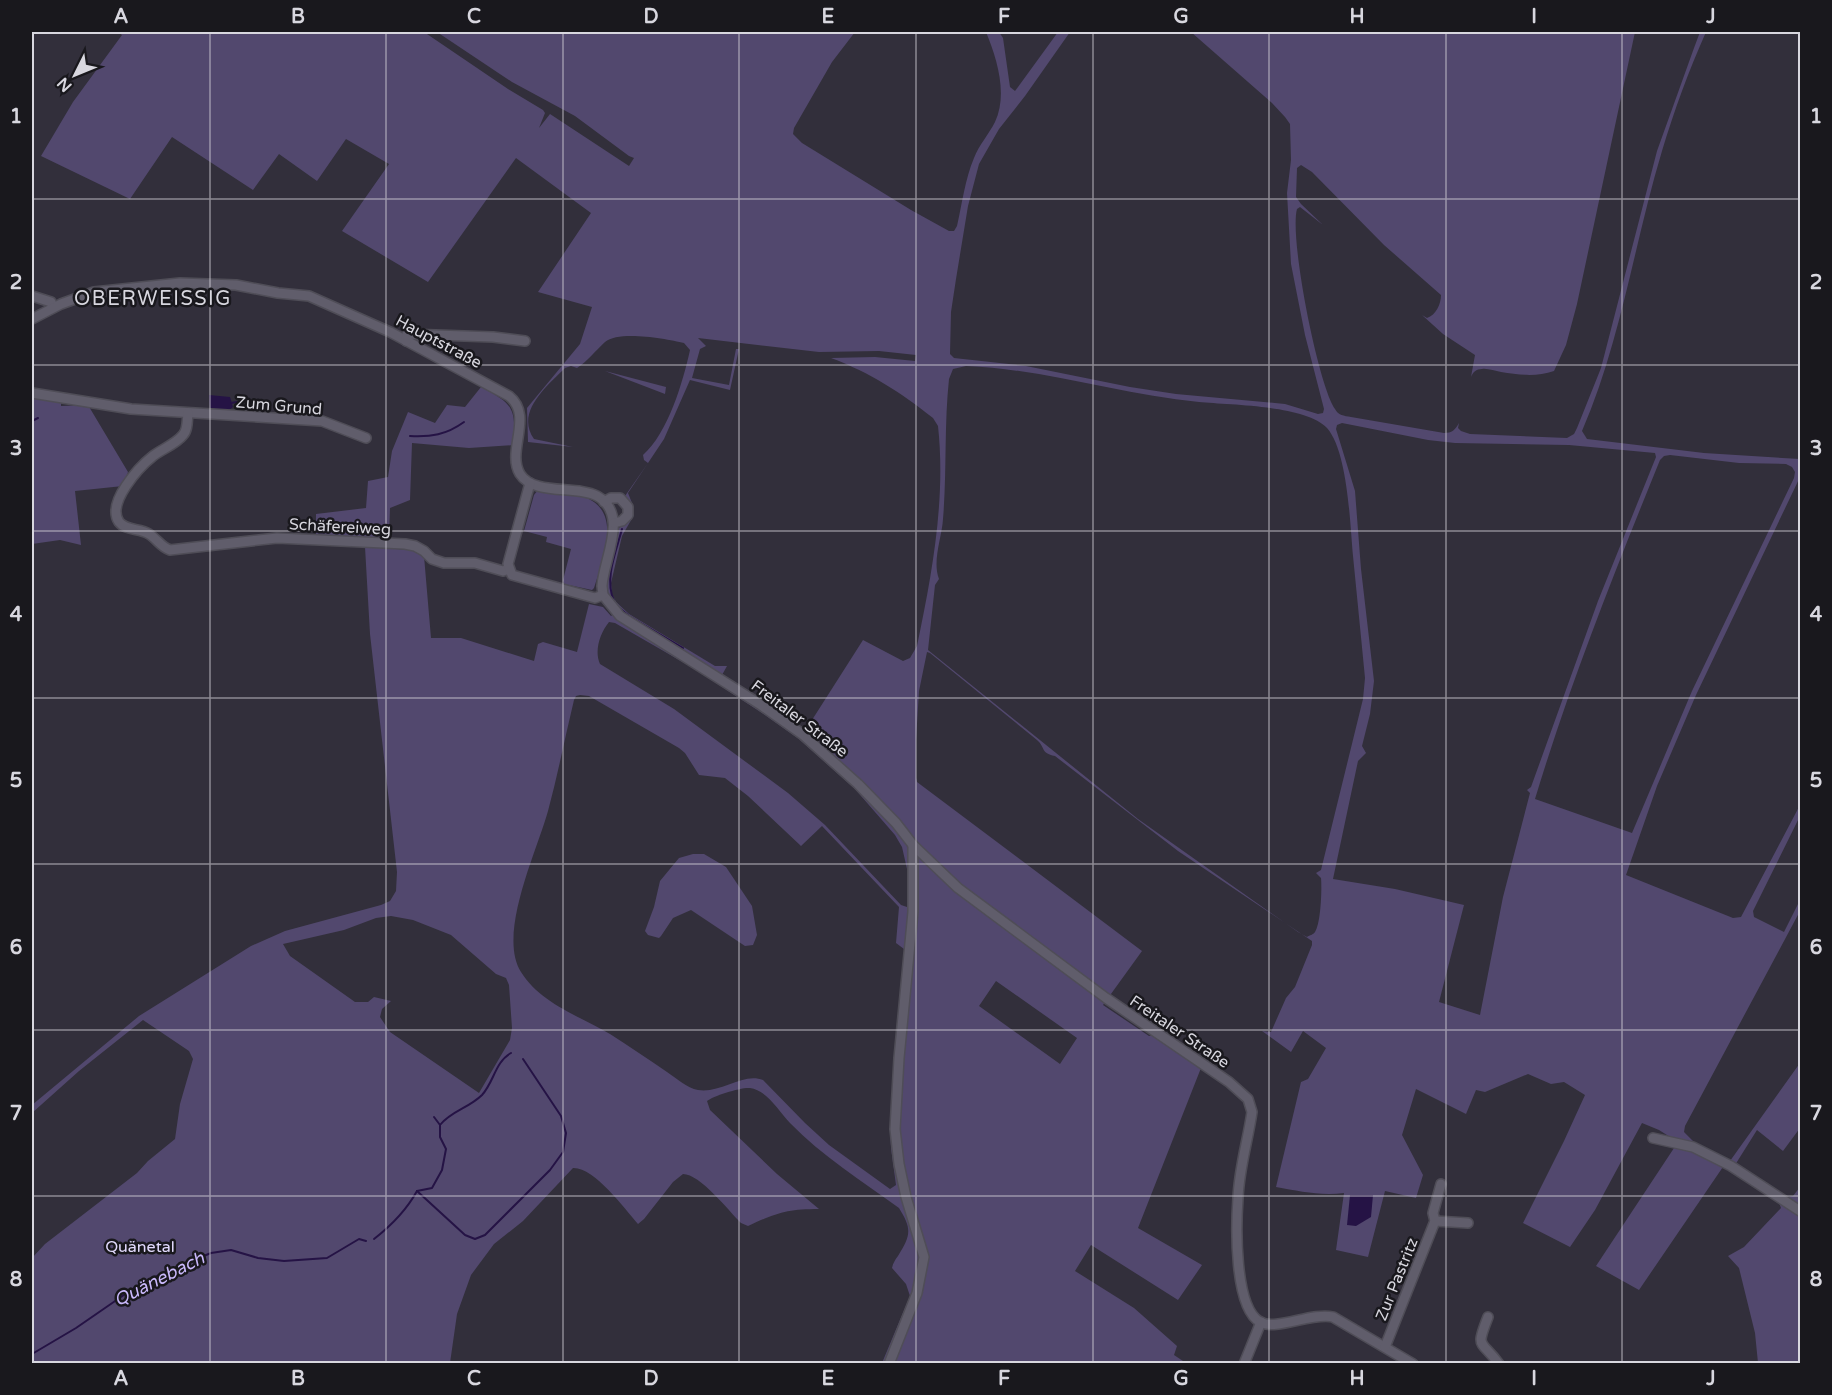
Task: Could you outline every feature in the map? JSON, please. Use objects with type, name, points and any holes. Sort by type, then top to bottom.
[{"type":"street","name":"Hauptstraße","points":[[32,319],[53,307],[94,292],[180,283],[236,285],[318,299],[406,341],[502,391],[516,401],[520,411],[518,467],[520,474],[530,483]]},
{"type":"street","points":[[32,296],[51,302],[53,307]]},
{"type":"street","points":[[406,341],[407,334],[493,337],[525,341]]},
{"type":"street","name":"Zum Grund","points":[[32,393],[108,406],[322,421],[366,438]]},
{"type":"street","name":"Schäfereiweg","points":[[188,413],[183,436],[140,467],[124,488],[118,505],[118,519],[121,524],[148,533],[164,548],[170,550],[277,538],[405,544],[415,546],[432,559],[444,563],[475,563],[502,571],[509,569],[512,575],[595,598],[603,595]]},
{"type":"street","points":[[509,569],[514,538],[530,483],[579,491],[597,496],[604,502],[614,524],[602,577],[603,595]]},
{"type":"street","points":[[604,502],[611,498],[620,498],[628,507],[628,515],[622,521],[614,524]]},
{"type":"street","name":"Freitaler Straße","points":[[603,595],[620,616],[761,705],[802,734],[858,784],[896,823],[913,845],[976,903],[1106,998],[1229,1082],[1248,1099],[1252,1112],[1238,1198],[1240,1279],[1247,1307],[1261,1322]]},
{"type":"street","points":[[888,1364],[917,1293],[924,1257],[906,1197],[895,1129],[913,912],[913,845]]},
{"type":"street","points":[[1653,1138],[1693,1147],[1731,1166],[1800,1210]]},
{"type":"street","name":"Zur Pastritz","points":[[1385,1347],[1435,1221],[1433,1213],[1441,1184]]},
{"type":"street","points":[[1435,1221],[1468,1223]]},
{"type":"street","points":[[1244,1364],[1261,1322],[1275,1324],[1326,1315],[1413,1364]]},
{"type":"street","points":[[1488,1317],[1480,1337],[1481,1344],[1499,1364]]},
{"type":"green space","name":"Quänetal","points":[[118,32],[424,32],[543,110],[545,113],[539,128],[550,114],[629,166],[634,158],[575,116],[512,82],[437,32],[855,32],[832,62],[794,128],[793,134],[802,143],[911,210],[949,231],[954,231],[971,166],[995,122],[1001,100],[1000,77],[986,32],[999,32],[1003,38],[1010,87],[1015,91],[1058,32],[1070,32],[999,129],[979,164],[968,206],[956,279],[951,312],[950,354],[954,358],[1026,366],[1176,394],[1285,404],[1318,414],[1323,413],[1324,409],[1305,335],[1291,264],[1287,193],[1291,160],[1290,124],[1272,103],[1191,32],[1635,32],[1577,304],[1566,345],[1554,371],[1528,375],[1484,369],[1476,370],[1471,377],[1475,355],[1443,334],[1422,315],[1427,318],[1435,312],[1441,295],[1384,245],[1312,172],[1301,165],[1297,168],[1296,197],[1323,225],[1300,207],[1297,209],[1297,249],[1313,342],[1328,394],[1338,413],[1444,433],[1453,431],[1459,423],[1458,428],[1461,431],[1470,434],[1567,438],[1574,434],[1577,428],[1601,368],[1657,151],[1700,32],[1706,32],[1667,136],[1607,362],[1582,431],[1587,439],[1704,453],[1800,459],[1800,477],[1696,695],[1657,786],[1626,875],[1733,918],[1741,917],[1800,805],[1800,816],[1753,911],[1754,917],[1784,932],[1800,900],[1800,911],[1685,1126],[1684,1132],[1699,1147],[1730,1161],[1800,1063],[1800,1128],[1783,1151],[1757,1130],[1735,1165],[1727,1161],[1639,1290],[1596,1266],[1678,1142],[1642,1123],[1595,1210],[1570,1247],[1523,1223],[1585,1095],[1564,1082],[1551,1084],[1528,1074],[1485,1092],[1476,1090],[1466,1114],[1416,1089],[1402,1135],[1423,1175],[1416,1198],[1385,1191],[1368,1257],[1336,1250],[1344,1193],[1318,1193],[1276,1187],[1301,1082],[1308,1079],[1326,1048],[1303,1031],[1291,1052],[1262,1031],[1271,1032],[1286,998],[1295,987],[1312,945],[1312,941],[1301,934],[1307,937],[1314,933],[1319,921],[1321,878],[1316,873],[1321,870],[1363,699],[1365,678],[1349,508],[1344,471],[1334,439],[1327,428],[1317,420],[1285,410],[1170,399],[1025,372],[966,366],[953,369],[949,379],[944,501],[937,565],[939,579],[935,585],[928,650],[1138,819],[1286,924],[1178,851],[1055,756],[1045,752],[1037,740],[927,652],[919,691],[916,740],[917,782],[1142,951],[1103,1005],[1149,1036],[1154,1035],[1201,1068],[1138,1228],[1202,1265],[1178,1300],[1091,1245],[1075,1271],[1134,1308],[1177,1346],[1174,1355],[1186,1363],[882,1363],[910,1296],[906,1284],[892,1268],[907,1237],[906,1221],[899,1208],[815,1146],[767,1097],[756,1090],[746,1088],[710,1099],[707,1101],[710,1110],[777,1174],[819,1209],[782,1213],[748,1226],[741,1223],[705,1186],[683,1174],[673,1182],[638,1224],[599,1181],[581,1169],[573,1168],[523,1221],[494,1244],[471,1275],[457,1314],[450,1363],[32,1363],[32,1258],[45,1244],[137,1173],[175,1139],[180,1104],[193,1059],[189,1051],[143,1020],[79,1071],[32,1113],[32,1105],[139,1016],[251,946],[285,931],[381,905],[390,901],[396,891],[397,872],[370,634],[365,547],[411,550],[424,556],[431,638],[461,638],[534,661],[538,644],[543,642],[577,652],[589,604],[603,607],[611,616],[618,611],[608,597],[606,589],[616,530],[626,523],[632,511],[625,496],[648,463],[644,460],[643,455],[667,421],[679,391],[690,350],[684,343],[666,339],[643,336],[612,338],[577,368],[571,366],[565,368],[542,391],[531,409],[528,419],[529,429],[534,439],[573,447],[528,442],[527,408],[580,344],[592,307],[538,292],[591,213],[516,158],[428,282],[342,231],[389,164],[346,139],[317,181],[279,154],[253,190],[172,137],[130,199],[41,156],[73,102],[122,35]],"holes":[[[698,338],[819,352],[879,351],[916,355],[915,361],[875,357],[831,358],[859,370],[897,392],[933,418],[938,426],[939,509],[928,592],[917,646],[910,658],[903,661],[863,640],[805,731],[722,675],[727,666],[715,666],[629,614],[616,602],[612,594],[611,583],[622,536],[634,515],[634,508],[628,493],[664,439],[690,380],[730,390],[739,349],[736,349],[729,385],[692,378],[700,349],[706,346]],[[1342,423],[1455,443],[1569,445],[1655,453],[1656,457],[1598,601],[1531,787],[1527,790],[1530,793],[1503,897],[1480,1015],[1439,1002],[1464,905],[1395,889],[1333,879],[1358,761],[1366,753],[1362,746],[1370,714],[1374,681],[1355,491],[1336,429],[1337,425]],[[1670,455],[1739,463],[1786,464],[1795,472],[1692,691],[1632,833],[1535,799],[1578,670],[1660,460]],[[609,622],[615,623],[693,668],[799,739],[855,789],[895,835],[902,847],[907,869],[907,907],[901,905],[825,825],[788,793],[674,709],[600,664],[598,648],[603,631]],[[576,696],[589,696],[679,748],[685,753],[699,775],[725,778],[748,796],[801,846],[822,826],[899,907],[896,943],[904,949],[905,955],[890,1125],[896,1185],[890,1189],[829,1145],[763,1080],[748,1079],[706,1090],[690,1087],[610,1034],[550,1001],[529,983],[521,972],[515,956],[516,915],[521,892],[548,811]],[[391,916],[413,920],[451,935],[496,974],[506,978],[509,985],[512,1028],[510,1040],[479,1093],[390,1032],[380,1017],[382,1009],[391,1001],[374,997],[368,1002],[355,1002],[290,956],[283,944],[344,930],[376,918]],[[996,981],[1077,1038],[1060,1064],[979,1006]]]},
{"type":"green space","points":[[605,371],[666,387],[665,394]]},
{"type":"green space","points":[[481,387],[501,398],[511,409],[514,423],[514,445],[469,448],[412,443],[410,500],[390,508],[389,538],[341,538],[316,534],[316,514],[366,508],[368,481],[388,477],[392,451],[408,412],[435,423],[447,405],[465,407]]},
{"type":"green space","points":[[32,395],[61,400],[61,406],[88,405],[128,472],[123,486],[75,491],[81,545],[60,540],[32,544]]},
{"type":"green space","points":[[538,490],[584,497],[596,504],[604,513],[607,525],[605,551],[592,590],[564,584],[571,549],[546,542],[547,537],[524,531],[534,495]]},
{"type":"green space","points":[[704,854],[726,867],[752,906],[757,935],[753,945],[745,946],[691,910],[673,918],[659,938],[648,935],[645,931],[660,881],[679,858]]},
{"type":"green space","points":[[1800,1187],[1800,1363],[1758,1363],[1755,1333],[1739,1268],[1728,1256],[1744,1247],[1781,1208],[1774,1189],[1788,1197],[1793,1196]]},
{"type":"shaded area","points":[[209,395],[230,397],[233,407],[229,410],[210,409]]},
{"type":"shaded area","points":[[1350,1195],[1373,1195],[1371,1217],[1356,1226],[1347,1225]]},
{"type":"waterway","points":[[231,403],[237,402]]},
{"type":"waterway","points":[[32,421],[38,418]]},
{"type":"waterway","points":[[410,436],[438,434],[451,430],[464,422]]},
{"type":"waterway","points":[[614,601],[610,584],[614,556],[622,529]]},
{"type":"waterway","points":[[617,606],[629,616],[683,648]]},
{"type":"waterway","points":[[440,1125],[449,1116],[482,1095],[501,1062],[511,1053]]},
{"type":"waterway","points":[[417,1191],[465,1235],[475,1239],[485,1235],[550,1170],[563,1152],[566,1133],[561,1116],[523,1059]]},
{"type":"waterway","name":"Quänebach","points":[[374,1239],[398,1217],[417,1191],[432,1188],[442,1170],[446,1149],[440,1137],[440,1125],[434,1117]]},
{"type":"waterway","name":"Quänebach","points":[[32,1354],[76,1328],[134,1288],[167,1271],[211,1253],[231,1250],[258,1258],[284,1261],[327,1258],[359,1239],[366,1241]]},
{"type":"district","name":"OBERWEISSIG","points":[[153,298]]}]
